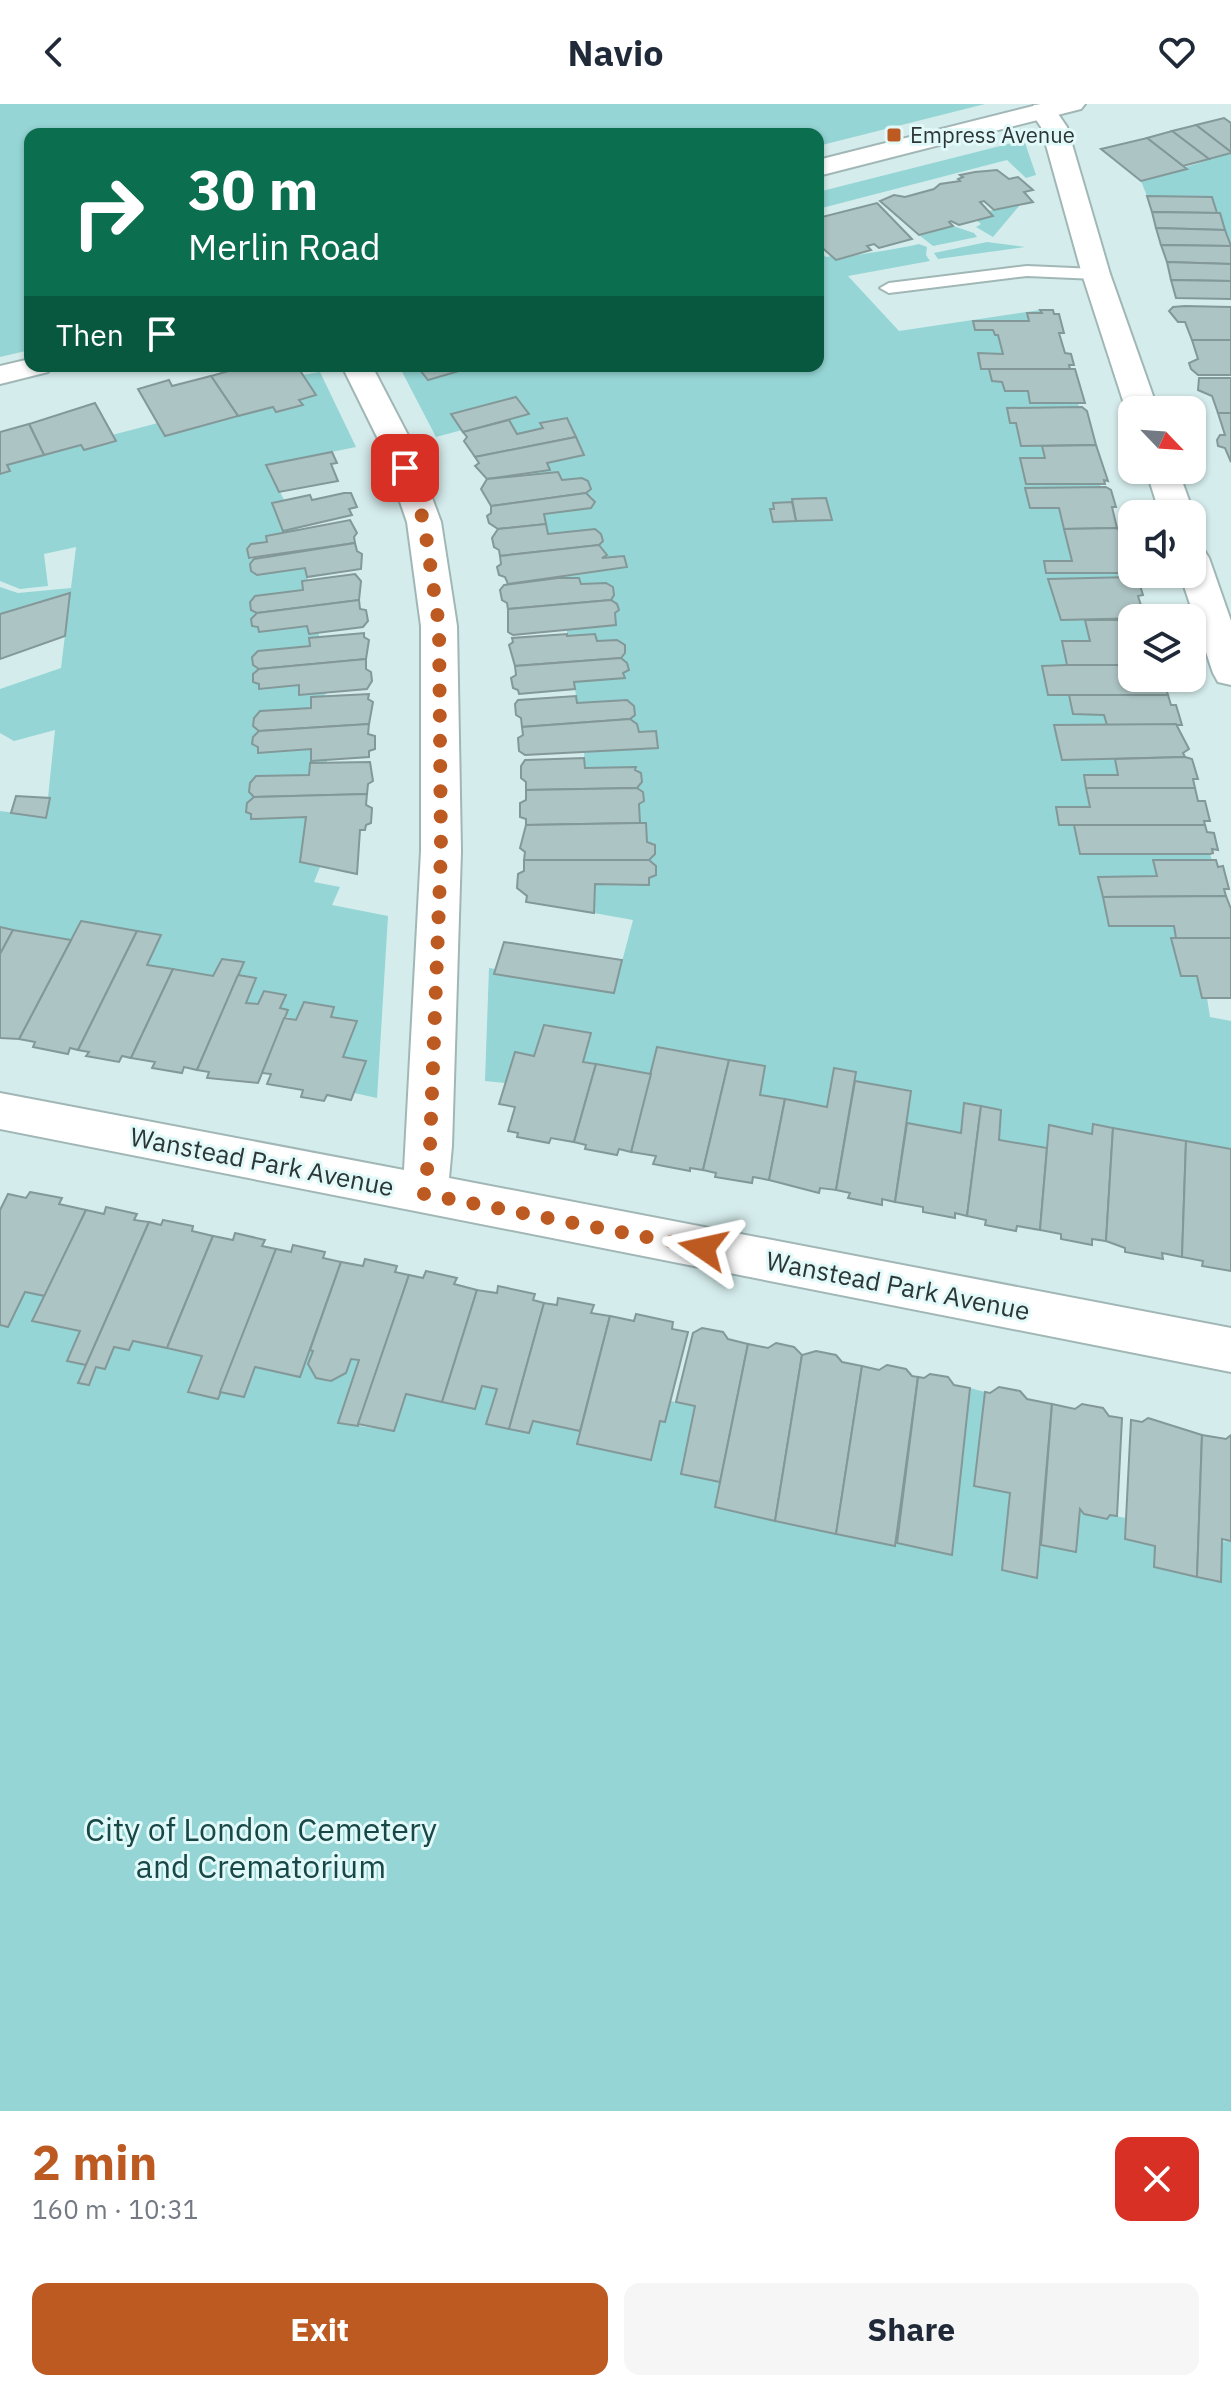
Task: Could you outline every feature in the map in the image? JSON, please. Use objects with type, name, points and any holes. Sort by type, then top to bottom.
[{"type":"street","points":[[824,166],[1072,104]]},
{"type":"street","points":[[1043,111],[1054,127],[1096,274],[1137,396]]},
{"type":"street","points":[[0,375],[24,369]]},
{"type":"street","points":[[360,372],[395,441],[424,522],[439,626],[441,851],[430,1146],[424,1194]]},
{"type":"street","points":[[1202,588],[1231,673]]},
{"type":"street","name":"Wanstead Park Avenue","points":[[0,1111],[1231,1350]]},
{"type":"lane","points":[[889,288],[1027,271],[1096,274]]},
{"type":"green space","points":[[0,104],[985,104],[824,144],[824,128],[24,128],[24,351],[0,357]]},
{"type":"green space","points":[[1024,140],[1036,175],[1026,178],[1007,160],[824,207],[824,190]]},
{"type":"green space","points":[[1231,153],[1231,247],[1212,197],[1147,196],[1141,181]]},
{"type":"green space","points":[[1020,205],[993,237],[976,227],[981,224],[976,220],[988,211]]},
{"type":"green space","points":[[953,226],[977,237],[933,246],[919,235]]},
{"type":"green space","points":[[987,242],[1025,247],[938,259],[934,253]]},
{"type":"green space","points":[[919,244],[927,247],[926,255],[930,261],[848,276],[899,331],[1040,310],[1042,313],[1027,313],[1029,321],[974,321],[975,330],[993,330],[998,335],[1003,354],[979,353],[981,368],[989,369],[992,381],[1002,382],[1005,391],[1028,391],[1031,402],[1078,403],[1079,407],[1007,409],[1010,423],[1016,423],[1021,446],[1042,446],[1045,458],[1020,458],[1026,484],[1100,484],[1101,488],[1025,488],[1030,508],[1059,508],[1072,561],[1044,561],[1046,573],[1118,573],[1118,577],[1048,579],[1061,620],[1085,620],[1090,641],[1067,665],[1042,666],[1048,695],[1069,695],[1073,714],[1104,715],[1107,725],[1055,725],[1062,759],[1115,759],[1118,775],[1084,775],[1090,807],[1056,807],[1059,824],[1074,825],[1080,854],[1210,854],[1212,860],[1153,860],[1157,876],[1099,877],[1109,926],[1174,926],[1176,938],[1171,939],[1181,975],[1197,976],[1202,998],[1207,998],[1210,1017],[1231,1021],[1231,1149],[1093,1124],[1092,1134],[1049,1126],[1047,1148],[999,1140],[1001,1110],[965,1103],[961,1133],[907,1123],[911,1091],[855,1081],[855,1072],[834,1069],[827,1107],[760,1095],[765,1066],[658,1047],[651,1074],[583,1062],[591,1033],[544,1025],[534,1056],[515,1052],[505,1083],[485,1081],[489,968],[496,969],[494,973],[614,992],[633,920],[594,913],[595,884],[649,885],[649,878],[656,875],[649,857],[655,854],[655,845],[647,842],[646,823],[640,823],[639,804],[644,800],[643,792],[637,790],[637,785],[642,782],[641,773],[635,767],[585,768],[584,752],[658,747],[656,731],[639,732],[637,724],[631,722],[630,717],[635,714],[634,706],[628,703],[577,703],[574,682],[624,678],[623,673],[629,669],[627,663],[621,660],[625,646],[617,640],[597,641],[567,636],[567,629],[619,610],[610,597],[614,595],[613,588],[606,583],[581,584],[579,578],[558,580],[557,575],[627,567],[623,556],[602,558],[607,554],[599,544],[603,541],[601,534],[548,534],[544,514],[594,502],[587,495],[582,478],[562,480],[558,472],[532,473],[550,470],[547,463],[584,454],[568,418],[540,423],[543,428],[517,434],[509,420],[529,414],[516,397],[452,414],[462,430],[436,437],[402,372],[422,372],[428,380],[455,372],[824,372],[824,255],[836,260]],"holes":[[[826,498],[831,520],[773,522],[770,509],[774,509],[774,503]]]},
{"type":"green space","points":[[320,372],[356,447],[267,465],[284,500],[272,503],[283,530],[298,528],[298,531],[267,536],[267,542],[252,544],[247,549],[249,558],[254,559],[250,564],[251,571],[305,568],[308,580],[302,581],[303,590],[255,596],[250,602],[251,610],[257,613],[251,619],[252,626],[258,627],[259,632],[307,626],[309,634],[319,633],[319,637],[309,638],[310,646],[258,651],[252,657],[253,665],[259,669],[253,674],[253,682],[259,684],[260,689],[299,685],[299,695],[327,693],[311,708],[259,714],[254,718],[254,726],[259,728],[252,744],[258,747],[258,753],[311,749],[311,761],[327,760],[327,763],[309,775],[250,783],[249,792],[254,795],[253,800],[247,803],[246,811],[252,819],[306,817],[300,862],[320,867],[314,882],[340,887],[332,905],[388,916],[377,1098],[354,1093],[366,1061],[343,1057],[357,1021],[331,1017],[334,1007],[304,1002],[296,1020],[246,1003],[238,975],[243,962],[222,959],[213,976],[147,965],[161,935],[81,921],[71,940],[0,927],[0,811],[46,817],[55,730],[14,741],[0,733],[0,689],[61,668],[70,594],[0,614],[0,587],[18,593],[71,588],[76,547],[44,554],[48,586],[20,589],[0,581],[0,474],[10,471],[7,465],[81,445],[84,450],[115,441],[112,435],[158,423],[165,436],[273,407],[276,412],[302,405],[299,400],[303,375]]},
{"type":"green space","name":"City of London Cemetery and Crematorium","points":[[25,1292],[45,1296],[32,1321],[80,1331],[67,1360],[86,1365],[89,1384],[96,1367],[105,1368],[114,1347],[129,1350],[133,1341],[202,1356],[188,1392],[217,1399],[220,1392],[255,1367],[300,1376],[310,1350],[313,1351],[308,1364],[316,1378],[331,1381],[346,1373],[351,1359],[359,1360],[339,1423],[394,1431],[406,1394],[475,1409],[482,1386],[497,1389],[486,1423],[533,1421],[580,1431],[578,1444],[650,1459],[660,1421],[665,1422],[671,1401],[695,1406],[681,1474],[720,1482],[716,1508],[895,1546],[897,1543],[952,1554],[970,1388],[985,1392],[974,1486],[1010,1493],[1003,1570],[1037,1578],[1041,1545],[1076,1552],[1080,1509],[1126,1518],[1125,1539],[1155,1546],[1231,1541],[1231,2111],[0,2111],[0,1325],[8,1326]]},
{"type":"building","points":[[1224,118],[1231,123],[1231,152],[1196,125]]},
{"type":"building","points":[[1196,125],[1231,153],[1209,159],[1172,131]]},
{"type":"building","points":[[1172,131],[1209,159],[1183,166],[1147,138]]},
{"type":"building","points":[[1147,138],[1187,169],[1141,181],[1101,149]]},
{"type":"building","points":[[997,170],[1009,179],[1018,177],[1033,190],[1024,192],[1033,202],[994,210],[984,201],[980,202],[993,216],[959,225],[951,221],[953,226],[919,235],[880,201],[894,195],[905,197],[934,189],[940,184],[960,181],[958,179],[963,177],[960,175]]},
{"type":"building","points":[[1147,196],[1212,197],[1217,213],[1152,212]]},
{"type":"building","points":[[877,203],[912,239],[879,248],[874,244],[867,246],[871,250],[836,260],[824,249],[824,216]]},
{"type":"building","points":[[1152,212],[1220,213],[1225,230],[1156,228]]},
{"type":"building","points":[[1156,228],[1225,230],[1231,246],[1161,245]]},
{"type":"building","points":[[1161,245],[1231,246],[1231,264],[1167,262]]},
{"type":"building","points":[[1167,262],[1231,264],[1231,281],[1171,280]]},
{"type":"building","points":[[1171,280],[1231,281],[1231,299],[1176,298]]},
{"type":"building","points":[[1173,307],[1231,307],[1231,340],[1192,340],[1185,322],[1178,322],[1169,311]]},
{"type":"building","points":[[1040,310],[1053,310],[1054,314],[1059,314],[1064,333],[1059,333],[1065,353],[1071,354],[1074,365],[1069,365],[1070,369],[981,369],[978,353],[1003,354],[998,335],[993,330],[975,330],[973,321],[1029,321],[1027,313],[1042,313]]},
{"type":"building","points":[[1192,340],[1231,340],[1231,375],[1198,375],[1191,369],[1189,363],[1198,359]]},
{"type":"building","points":[[989,369],[1075,369],[1085,403],[1030,403],[1028,391],[1005,391],[1002,382],[992,381]]},
{"type":"building","points":[[225,372],[301,372],[316,395],[299,400],[303,405],[276,412],[273,407],[238,416],[211,376]]},
{"type":"building","points":[[422,372],[455,372],[428,380]]},
{"type":"building","points":[[211,376],[238,416],[165,436],[138,389],[169,380],[172,386]]},
{"type":"building","points":[[1199,378],[1231,378],[1231,413],[1218,413],[1212,396],[1198,390]]},
{"type":"building","points":[[516,397],[529,414],[463,432],[451,414]]},
{"type":"building","points":[[95,403],[116,441],[84,450],[81,445],[44,455],[29,424]]},
{"type":"building","points":[[1082,407],[1087,411],[1096,445],[1021,446],[1016,423],[1010,423],[1007,408]]},
{"type":"building","points":[[1218,413],[1231,413],[1231,462],[1225,448],[1218,446],[1220,435],[1225,435]]},
{"type":"building","points":[[567,418],[576,437],[475,457],[464,441],[467,437],[463,432],[509,420],[517,434],[543,428],[540,423]]},
{"type":"building","points":[[29,424],[44,455],[7,465],[10,471],[0,474],[0,432]]},
{"type":"building","points":[[576,437],[584,455],[547,463],[550,470],[487,479],[475,466],[479,463],[475,457]]},
{"type":"building","points":[[1096,445],[1108,481],[1104,480],[1105,484],[1026,484],[1020,458],[1045,458],[1042,446]]},
{"type":"building","points":[[332,452],[337,463],[331,464],[338,481],[279,492],[266,465]]},
{"type":"building","points":[[558,472],[562,480],[582,478],[588,481],[591,489],[586,493],[491,506],[481,489],[487,479]]},
{"type":"building","points":[[1106,487],[1111,490],[1116,507],[1112,507],[1117,528],[1064,529],[1059,508],[1030,508],[1025,488]]},
{"type":"building","points":[[351,493],[357,507],[349,509],[352,515],[283,531],[272,503],[310,495],[312,500]]},
{"type":"building","points":[[586,493],[595,502],[591,508],[544,514],[546,524],[498,529],[489,523],[487,516],[491,513],[491,506]]},
{"type":"building","points":[[826,498],[832,520],[796,521],[792,499]]},
{"type":"building","points":[[792,502],[796,521],[773,522],[770,509],[774,509],[773,503]]},
{"type":"building","points":[[350,520],[357,533],[355,543],[249,558],[247,549],[251,544],[267,542],[266,536]]},
{"type":"building","points":[[546,524],[548,534],[595,529],[603,541],[599,545],[500,556],[499,550],[494,547],[492,538],[498,529]]},
{"type":"building","points":[[1118,528],[1118,573],[1046,573],[1044,561],[1072,561],[1064,529]]},
{"type":"building","points":[[355,543],[357,551],[362,554],[361,569],[307,577],[305,568],[257,575],[251,571],[250,564],[254,559]]},
{"type":"building","points":[[599,545],[607,555],[602,558],[624,556],[627,567],[508,584],[505,577],[499,575],[497,567],[501,564],[500,556]]},
{"type":"building","points":[[355,574],[361,581],[359,600],[257,613],[251,610],[250,602],[255,596],[303,590],[302,581]]},
{"type":"building","points":[[1118,577],[1118,588],[1141,588],[1143,595],[1138,596],[1141,604],[1118,604],[1118,619],[1061,620],[1048,579]]},
{"type":"building","points":[[579,578],[581,584],[606,583],[613,587],[614,595],[611,600],[508,609],[507,603],[502,600],[500,590],[504,585]]},
{"type":"building","points":[[70,593],[65,636],[0,659],[0,614]]},
{"type":"building","points":[[359,600],[360,609],[366,610],[368,621],[363,627],[309,634],[307,626],[259,632],[258,627],[252,626],[251,619],[257,613]]},
{"type":"building","points":[[611,600],[619,610],[615,613],[616,625],[513,635],[508,632],[508,609]]},
{"type":"building","points":[[1085,620],[1118,620],[1118,665],[1067,665],[1062,641],[1090,641]]},
{"type":"building","points":[[364,633],[369,640],[366,659],[259,669],[253,665],[252,657],[258,651],[310,646],[309,638]]},
{"type":"building","points":[[595,634],[597,641],[617,640],[625,645],[625,653],[621,658],[515,666],[509,645],[513,642],[512,638]]},
{"type":"building","points":[[621,658],[629,670],[623,673],[625,678],[574,682],[575,689],[519,694],[513,688],[511,678],[516,675],[515,666]]},
{"type":"building","points":[[366,659],[366,669],[371,672],[372,681],[367,689],[299,695],[299,685],[259,689],[259,684],[253,682],[253,674],[259,669]]},
{"type":"building","points":[[1118,665],[1118,692],[1167,692],[1168,695],[1048,695],[1042,666]]},
{"type":"building","points":[[369,694],[368,699],[373,702],[369,724],[259,731],[253,726],[254,718],[260,711],[311,708],[311,697]]},
{"type":"building","points":[[1069,695],[1168,695],[1171,705],[1176,705],[1182,725],[1107,725],[1104,715],[1073,714]]},
{"type":"building","points":[[576,696],[577,703],[627,700],[634,706],[635,715],[630,719],[522,727],[521,718],[516,715],[515,704],[518,700]]},
{"type":"building","points":[[630,719],[637,724],[639,732],[656,731],[658,748],[525,755],[519,751],[518,738],[523,735],[522,727]]},
{"type":"building","points":[[369,724],[368,734],[375,736],[375,749],[369,751],[369,757],[311,761],[311,749],[258,753],[258,747],[252,744],[253,737],[259,731]]},
{"type":"building","points":[[1176,724],[1189,749],[1183,753],[1185,757],[1062,760],[1054,725]]},
{"type":"building","points":[[584,758],[585,768],[636,767],[635,770],[641,773],[642,782],[637,788],[526,790],[526,782],[521,778],[521,766],[525,760]]},
{"type":"building","points":[[1115,759],[1192,759],[1198,779],[1193,779],[1195,788],[1086,788],[1084,775],[1118,775]]},
{"type":"building","points":[[370,762],[373,781],[368,784],[367,794],[254,797],[249,792],[250,783],[256,776],[309,775],[310,763]]},
{"type":"building","points":[[637,788],[643,792],[644,801],[639,804],[640,823],[526,825],[526,819],[520,817],[520,803],[526,800],[526,790]]},
{"type":"building","points":[[1086,788],[1195,788],[1198,801],[1205,801],[1210,821],[1204,821],[1205,825],[1059,825],[1056,807],[1090,807]]},
{"type":"building","points":[[367,794],[366,805],[372,808],[371,823],[366,825],[365,830],[360,830],[357,874],[300,862],[306,817],[251,819],[251,814],[246,812],[247,803],[254,797]]},
{"type":"building","points":[[16,796],[50,798],[46,818],[11,813]]},
{"type":"building","points":[[646,823],[647,842],[655,845],[655,854],[649,860],[524,860],[525,852],[520,848],[526,825]]},
{"type":"building","points":[[1074,825],[1205,825],[1207,832],[1214,833],[1218,850],[1212,849],[1213,853],[1210,854],[1080,854]]},
{"type":"building","points":[[524,860],[649,860],[656,866],[656,875],[649,878],[649,885],[595,884],[594,913],[526,902],[527,896],[517,888],[518,874],[524,871]]},
{"type":"building","points":[[1153,860],[1216,860],[1218,867],[1223,866],[1229,889],[1224,889],[1226,896],[1103,897],[1098,877],[1157,876]]},
{"type":"building","points":[[1226,896],[1231,909],[1231,938],[1176,938],[1174,926],[1109,926],[1103,897]]},
{"type":"building","points":[[81,921],[137,931],[78,1050],[70,1048],[68,1054],[33,1047],[35,1042],[19,1039]]},
{"type":"building","points":[[0,927],[13,930],[0,954]]},
{"type":"building","points":[[13,930],[71,940],[19,1039],[0,1038],[0,954]]},
{"type":"building","points":[[137,931],[161,935],[147,965],[173,969],[131,1058],[122,1056],[119,1062],[86,1056],[89,1052],[78,1050]]},
{"type":"building","points":[[1171,938],[1231,938],[1231,998],[1202,998],[1197,976],[1181,976]]},
{"type":"building","points":[[504,942],[622,960],[614,993],[494,974]]},
{"type":"building","points":[[222,959],[244,962],[197,1070],[184,1067],[182,1073],[152,1068],[155,1062],[131,1058],[173,969],[213,976]]},
{"type":"building","points":[[238,975],[256,978],[246,1003],[258,1004],[264,991],[286,995],[280,1008],[288,1010],[258,1083],[207,1078],[209,1072],[197,1070]]},
{"type":"building","points":[[304,1002],[334,1007],[331,1017],[357,1021],[343,1057],[366,1061],[351,1100],[327,1095],[324,1101],[301,1097],[303,1090],[267,1084],[271,1074],[262,1073],[284,1018],[296,1020]]},
{"type":"building","points":[[544,1025],[591,1033],[583,1062],[596,1064],[574,1142],[551,1138],[549,1143],[517,1137],[518,1133],[508,1131],[515,1107],[499,1104],[515,1052],[534,1056]]},
{"type":"building","points":[[657,1047],[729,1060],[703,1170],[690,1168],[690,1171],[653,1164],[656,1156],[631,1152]]},
{"type":"building","points":[[729,1060],[765,1066],[760,1095],[785,1099],[769,1180],[753,1177],[752,1183],[715,1177],[716,1173],[703,1170]]},
{"type":"building","points":[[596,1064],[651,1074],[631,1152],[619,1149],[617,1155],[585,1149],[586,1145],[574,1142]]},
{"type":"building","points":[[834,1068],[856,1072],[836,1190],[820,1188],[819,1193],[769,1180],[785,1099],[827,1107]]},
{"type":"building","points":[[855,1081],[911,1091],[895,1202],[882,1199],[882,1205],[848,1198],[850,1193],[836,1190]]},
{"type":"building","points":[[964,1103],[981,1106],[967,1216],[955,1213],[955,1218],[923,1212],[923,1207],[895,1202],[907,1123],[961,1133]]},
{"type":"building","points":[[981,1106],[1001,1110],[999,1140],[1047,1148],[1040,1230],[1017,1226],[1016,1231],[985,1225],[986,1220],[967,1216]]},
{"type":"building","points":[[1093,1124],[1113,1128],[1106,1241],[1092,1239],[1092,1245],[1061,1239],[1061,1234],[1040,1230],[1049,1125],[1092,1134]]},
{"type":"building","points":[[1113,1128],[1186,1141],[1182,1257],[1162,1253],[1163,1259],[1125,1252],[1125,1248],[1106,1241]]},
{"type":"building","points":[[1186,1141],[1231,1149],[1231,1271],[1202,1266],[1203,1261],[1182,1257]]},
{"type":"building","points":[[30,1192],[62,1198],[59,1204],[86,1210],[45,1296],[25,1292],[8,1327],[0,1325],[0,1210],[8,1194],[26,1198]]},
{"type":"building","points":[[106,1207],[137,1214],[134,1220],[149,1222],[86,1365],[67,1361],[80,1331],[32,1321],[86,1210],[104,1214]]},
{"type":"building","points":[[163,1220],[193,1226],[192,1231],[213,1236],[167,1348],[133,1341],[129,1350],[114,1347],[105,1369],[96,1367],[89,1385],[78,1383],[149,1222],[161,1225]]},
{"type":"building","points":[[235,1233],[265,1240],[262,1246],[276,1249],[218,1399],[188,1392],[202,1356],[167,1348],[213,1236],[233,1240]]},
{"type":"building","points":[[293,1245],[325,1252],[323,1258],[341,1262],[300,1377],[255,1367],[244,1397],[220,1392],[276,1249],[291,1252]]},
{"type":"building","points":[[365,1259],[397,1266],[395,1272],[409,1275],[358,1426],[338,1423],[359,1360],[351,1359],[346,1373],[331,1381],[316,1378],[308,1364],[313,1351],[310,1350],[341,1262],[363,1266]]},
{"type":"building","points":[[426,1271],[457,1278],[454,1284],[477,1290],[442,1402],[406,1394],[394,1431],[358,1424],[409,1275],[423,1278]]},
{"type":"building","points":[[498,1286],[535,1294],[533,1300],[544,1303],[509,1429],[486,1424],[497,1389],[482,1386],[475,1409],[442,1402],[477,1290],[497,1293]]},
{"type":"building","points":[[558,1298],[594,1305],[591,1313],[610,1316],[580,1431],[533,1421],[529,1433],[509,1429],[544,1303],[557,1305]]},
{"type":"building","points":[[636,1314],[673,1322],[672,1329],[688,1332],[665,1422],[660,1421],[651,1460],[577,1444],[610,1316],[634,1321]]},
{"type":"building","points":[[702,1328],[723,1332],[728,1339],[748,1344],[720,1482],[681,1474],[695,1406],[676,1402],[693,1333]]},
{"type":"building","points":[[776,1343],[794,1347],[802,1355],[775,1521],[715,1507],[748,1344],[768,1348]]},
{"type":"building","points":[[816,1351],[862,1366],[836,1534],[775,1521],[802,1355]]},
{"type":"building","points":[[887,1365],[906,1369],[912,1376],[918,1377],[895,1546],[836,1534],[862,1366],[879,1370]]},
{"type":"building","points":[[930,1374],[948,1377],[954,1385],[970,1388],[952,1555],[897,1543],[918,1377],[924,1378]]},
{"type":"building","points":[[999,1387],[1020,1391],[1027,1399],[1052,1404],[1037,1578],[1002,1570],[1010,1493],[974,1486],[985,1392],[990,1393]]},
{"type":"building","points":[[1052,1404],[1075,1409],[1082,1404],[1103,1408],[1109,1416],[1122,1418],[1117,1516],[1110,1515],[1107,1519],[1084,1514],[1080,1509],[1076,1552],[1041,1545]]},
{"type":"building","points":[[1148,1418],[1202,1435],[1197,1577],[1154,1567],[1155,1546],[1125,1539],[1131,1420],[1142,1422]]},
{"type":"building","points":[[1202,1435],[1226,1439],[1231,1435],[1231,1541],[1222,1539],[1221,1582],[1197,1577]]},
{"type":"place","name":"Empress Avenue","points":[[894,135]]},
{"type":"route","points":[[405,468],[424,522],[439,626],[441,851],[430,1146],[424,1194],[703,1248]]}]
